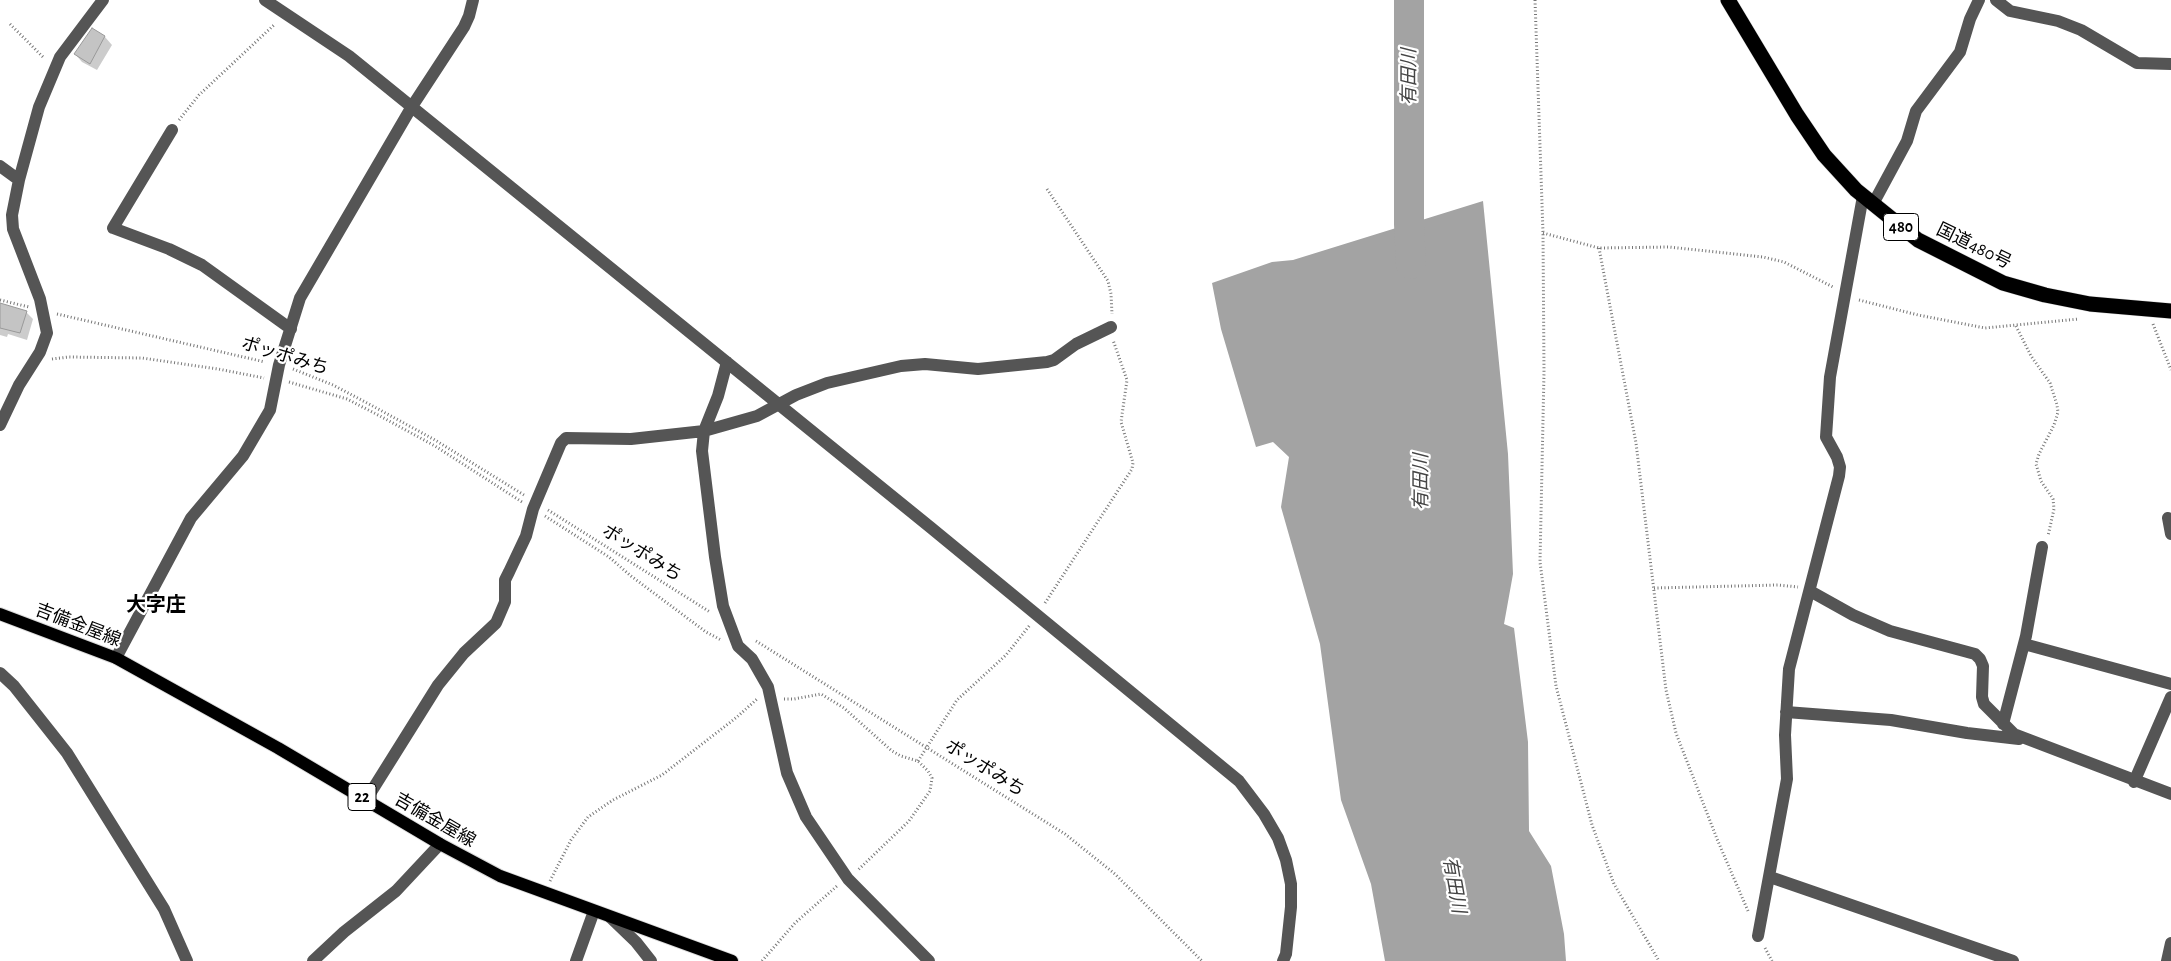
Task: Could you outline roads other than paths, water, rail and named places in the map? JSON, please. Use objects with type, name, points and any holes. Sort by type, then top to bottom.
[{"type":"highway","name":"国道480号","points":[[1728,0],[1797,115],[1819,147],[1868,200],[1918,240],[1952,259],[2004,283],[2045,295],[2090,304],[2171,311]]},
{"type":"main road","name":"吉備金屋線","points":[[0,614],[116,658],[278,748],[440,844],[500,876],[732,961]]},
{"type":"street","points":[[0,425],[15,394],[44,344],[47,333],[42,310],[25,257],[13,229],[12,214],[18,180],[39,107],[60,57],[103,0]]},
{"type":"street","points":[[265,0],[349,56],[1038,615],[1239,781],[1264,814],[1278,838],[1286,860],[1291,884],[1291,907],[1286,954],[1283,961]]},
{"type":"street","points":[[116,658],[190,518],[244,456],[270,410],[279,365],[300,298],[411,108],[464,27],[473,0]]},
{"type":"street","points":[[1758,936],[1787,779],[1785,735],[1789,669],[1839,476],[1840,467],[1837,457],[1826,437],[1830,377],[1868,200],[1907,141],[1916,111],[1960,52],[1970,19],[1979,0]]},
{"type":"street","points":[[1996,0],[2010,11],[2058,21],[2081,30],[2137,63],[2171,64]]},
{"type":"street","points":[[172,130],[113,228],[169,249],[202,265],[291,329]]},
{"type":"street","points":[[0,166],[18,180]]},
{"type":"street","points":[[366,800],[438,685],[464,653],[496,623],[504,602],[506,580],[526,536],[535,506],[561,443],[566,438],[631,439],[704,431],[756,416],[778,404],[827,383],[901,366],[925,364],[978,369],[1047,362],[1054,360],[1076,344],[1111,327]]},
{"type":"street","points":[[727,362],[718,396],[704,431],[702,451],[723,606],[729,624],[738,646],[752,659],[762,674],[770,696],[787,773],[806,817],[848,879],[929,961]]},
{"type":"street","points":[[2168,518],[2171,534]]},
{"type":"street","points":[[2003,724],[2024,644],[2042,548]]},
{"type":"street","points":[[1810,591],[1853,615],[1890,631],[1975,654],[1983,666],[1982,697],[1984,704],[2014,734],[2134,782],[2171,794]]},
{"type":"street","points":[[2024,644],[2171,684]]},
{"type":"street","points":[[0,673],[14,686],[67,754],[164,909],[187,961]]},
{"type":"street","points":[[2134,782],[2171,698]]},
{"type":"street","points":[[1786,712],[1891,720],[1967,733],[2029,740]]},
{"type":"street","points":[[313,961],[344,932],[396,890],[440,844]]},
{"type":"street","points":[[1770,877],[2013,961]]},
{"type":"street","points":[[576,961],[594,911]]},
{"type":"street","points":[[609,917],[636,942],[651,961]]},
{"type":"street","points":[[2167,961],[2171,943]]},
{"type":"water","points":[[1483,201],[1508,454],[1513,574],[1504,624],[1514,628],[1528,742],[1529,831],[1551,866],[1564,934],[1566,961],[1385,961],[1371,884],[1341,800],[1320,644],[1281,507],[1289,457],[1273,442],[1256,447],[1221,329],[1212,283],[1272,262],[1293,260]]},
{"type":"waterway","name":"有田川","points":[[1409,0],[1409,224],[1411,264]]},
{"type":"district","name":"大字庄","points":[[156,605]]}]
